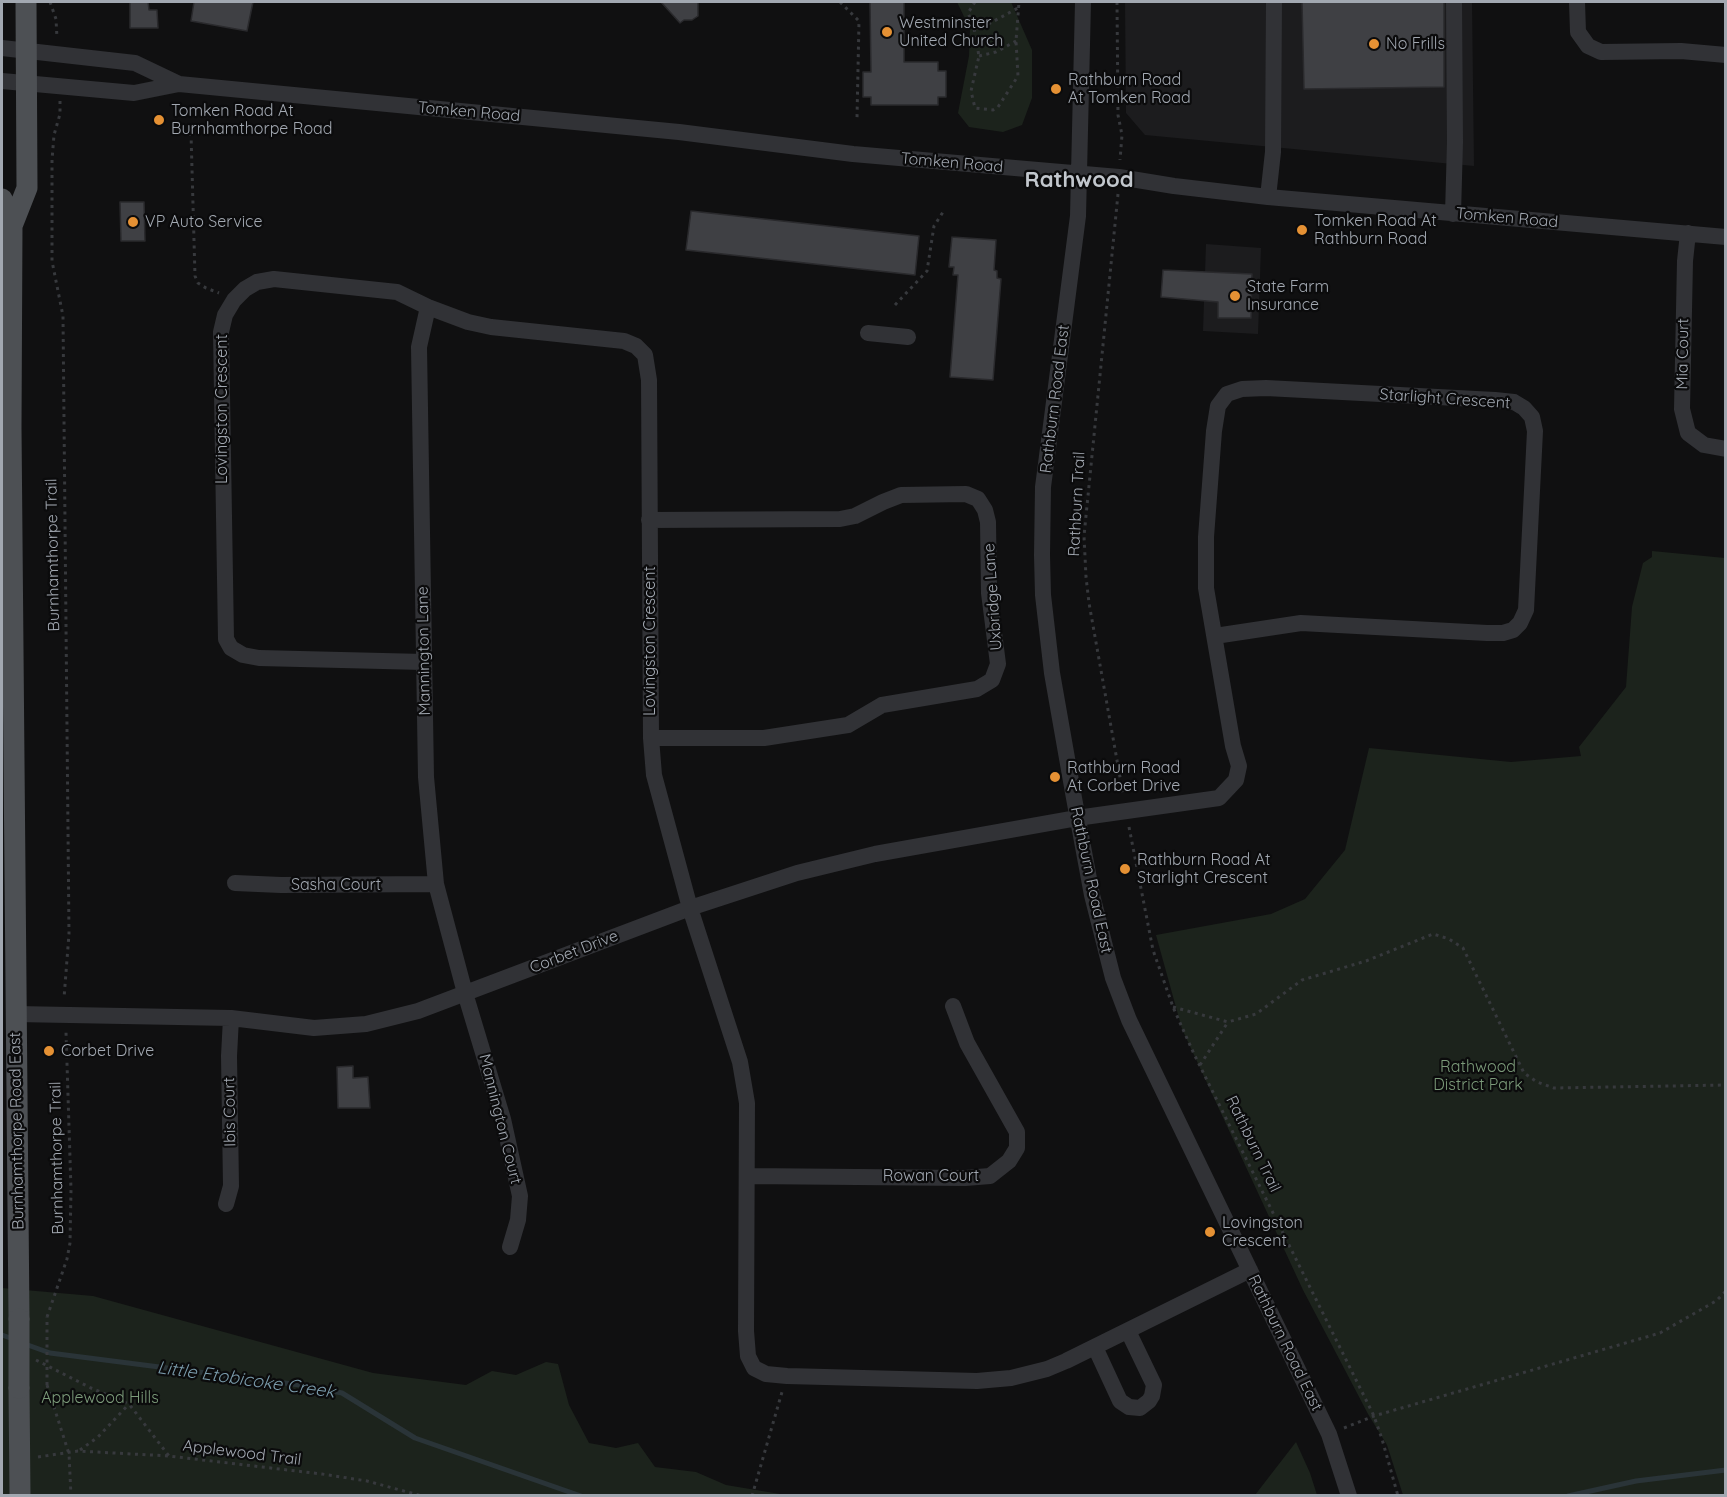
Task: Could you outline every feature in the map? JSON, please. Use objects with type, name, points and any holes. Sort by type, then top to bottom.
[{"type":"main road","name":"Burnhamthorpe Road East","points":[[7,236],[27,188],[26,2]]},
{"type":"main road","name":"Burnhamthorpe Road East","points":[[2,200],[7,236],[8,734],[16,1014],[20,1496]]},
{"type":"street","name":"Rathburn Road East","points":[[1083,2],[1078,216],[1043,487],[1042,555],[1043,595],[1052,673],[1077,818],[1092,895],[1113,978],[1129,1020],[1329,1434],[1349,1496]]},
{"type":"street","points":[[1268,197],[1273,152],[1274,2]]},
{"type":"street","points":[[1453,214],[1454,2]]},
{"type":"street","points":[[1576,2],[1578,32],[1588,46],[1601,52],[1681,51],[1725,55]]},
{"type":"street","name":"Tomken Road","points":[[2,48],[135,63],[179,84]]},
{"type":"street","name":"Tomken Road","points":[[2,81],[134,93],[179,84],[679,132],[853,154],[1119,177],[1268,197],[1725,237]]},
{"type":"street","name":"Mia Court","points":[[1688,233],[1685,261],[1682,409],[1688,433],[1704,445],[1725,450]]},
{"type":"street","name":"Lovingston Crescent","points":[[424,662],[259,658],[243,655],[231,648],[226,639],[221,332],[225,315],[234,300],[245,289],[258,282],[274,279],[397,292],[468,322],[491,327],[624,341],[636,346],[645,355],[649,380],[651,738],[654,775],[690,908],[740,1062],[747,1103],[746,1331],[748,1356],[754,1368],[766,1374],[787,1376],[994,1380],[1011,1378],[1047,1369],[1250,1270]]},
{"type":"street","name":"Mannington Lane","points":[[429,307],[419,347],[426,777],[436,884],[465,993]]},
{"type":"street","points":[[868,333],[908,337]]},
{"type":"street","name":"Starlight Crescent","points":[[1127,819],[1219,798],[1236,780],[1239,766],[1233,746],[1206,588],[1206,537],[1214,431],[1218,406],[1227,394],[1242,389],[1266,388],[1495,400],[1514,402],[1532,417],[1535,431],[1526,610],[1520,623],[1513,630],[1495,633],[1301,623],[1215,636]]},
{"type":"street","name":"Uxbridge Lane","points":[[649,520],[840,519],[855,516],[901,495],[966,494],[978,499],[985,510],[988,522],[989,593],[998,664],[992,680],[977,689],[882,705],[848,725],[764,738],[651,738]]},
{"type":"street","name":"Corbet Drive","points":[[16,1014],[231,1018],[314,1028],[366,1024],[418,1011],[690,908],[797,873],[875,854],[1077,818],[1127,819]]},
{"type":"street","name":"Sasha Court","points":[[235,883],[436,884]]},
{"type":"street","name":"Mannington Court","points":[[465,993],[503,1119],[520,1196],[518,1220],[510,1247]]},
{"type":"street","name":"Rowan Court","points":[[748,1176],[965,1178],[990,1176],[1009,1161],[1017,1148],[1017,1132],[967,1042],[953,1006]]},
{"type":"street","name":"Ibis Court","points":[[226,1204],[231,1186],[229,1056],[231,1018]]},
{"type":"street","points":[[1095,1347],[1120,1401],[1129,1407],[1140,1408],[1149,1401],[1154,1385],[1128,1331]]},
{"type":"path","points":[[50,2],[57,27]]},
{"type":"path","points":[[840,2],[859,21],[857,118]]},
{"type":"path","points":[[975,2],[968,14],[974,28],[979,56],[971,91],[975,108],[993,110],[998,107],[1018,76],[1016,41],[1019,2]]},
{"type":"path","points":[[1117,2],[1118,115],[1122,135]]},
{"type":"path","points":[[974,28],[983,27],[1018,8]]},
{"type":"path","points":[[979,56],[996,52],[1016,41]]},
{"type":"path","name":"Burnhamthorpe Trail","points":[[60,114],[54,135],[52,160],[52,261],[63,316],[69,934],[64,998]]},
{"type":"path","points":[[191,133],[195,276],[198,283],[206,288],[234,300]]},
{"type":"path","points":[[895,305],[927,271],[934,226],[945,209]]},
{"type":"path","name":"Rathburn Trail","points":[[1116,218],[1084,536],[1089,603],[1122,789]]},
{"type":"path","name":"Rathburn Trail","points":[[1127,819],[1153,950],[1173,1007],[1374,1416],[1398,1496]]},
{"type":"path","points":[[1173,1007],[1228,1022],[1256,1014],[1302,980],[1366,961],[1433,933],[1463,948],[1524,1073],[1537,1082],[1554,1088],[1725,1085]]},
{"type":"path","points":[[1200,1065],[1228,1022]]},
{"type":"path","name":"Burnhamthorpe Trail","points":[[66,1029],[71,1190],[70,1243],[67,1259],[47,1317],[47,1385],[69,1454],[71,1496]]},
{"type":"path","points":[[1329,1434],[1374,1416],[1660,1333],[1716,1301],[1725,1291]]},
{"type":"path","name":"Applewood Trail","points":[[55,1368],[91,1388],[129,1404],[169,1456],[367,1481],[422,1496]]},
{"type":"path","points":[[752,1496],[787,1376]]},
{"type":"path","points":[[45,1456],[78,1451],[98,1437],[129,1404]]},
{"type":"path","points":[[78,1451],[169,1456]]},
{"type":"shaded area","points":[[1125,2],[1472,2],[1474,166],[1145,135],[1126,113]]},
{"type":"shaded area","points":[[1206,244],[1261,248],[1258,334],[1203,331]]},
{"type":"green space","points":[[957,2],[1011,2],[1032,50],[1032,98],[1022,125],[1003,132],[969,127],[958,113],[969,56],[970,29]]},
{"type":"green space","name":"Rathwood District Park","points":[[1652,551],[1725,558],[1725,1495],[1403,1495],[1387,1445],[1368,1414],[1303,1290],[1182,1029],[1156,935],[1271,914],[1305,899],[1345,850],[1369,748],[1511,762],[1581,756],[1579,747],[1626,687],[1632,607],[1643,563],[1652,557]]},
{"type":"green space","name":"Applewood Hills","points":[[2,1288],[93,1296],[373,1373],[466,1385],[492,1371],[516,1375],[546,1362],[558,1364],[569,1405],[589,1443],[616,1448],[638,1443],[655,1467],[696,1472],[726,1485],[786,1495],[2,1495]]},
{"type":"green space","points":[[1296,1442],[1317,1495],[1255,1495]]},
{"type":"building","points":[[130,2],[148,2],[149,10],[157,10],[158,28],[130,28]]},
{"type":"building","points":[[194,2],[253,2],[247,31],[191,21]]},
{"type":"building","points":[[661,2],[698,2],[698,16],[680,23]]},
{"type":"building","name":"Westminster United Church","points":[[870,2],[904,2],[904,62],[938,62],[938,71],[946,71],[946,97],[938,97],[938,105],[871,105],[871,97],[863,97],[863,72],[871,72]]},
{"type":"building","name":"No Frills","points":[[1302,2],[1444,2],[1444,87],[1304,89]]},
{"type":"building","name":"VP Auto Service","points":[[120,202],[144,202],[145,241],[121,241]]},
{"type":"building","points":[[691,211],[919,236],[915,275],[686,250]]},
{"type":"building","points":[[952,237],[996,240],[994,270],[997,271],[997,278],[1001,279],[993,380],[950,377],[958,275],[953,275],[954,267],[949,267]]},
{"type":"building","points":[[1163,270],[1252,274],[1251,318],[1218,318],[1218,302],[1161,297]]},
{"type":"building","points":[[353,1066],[353,1078],[368,1077],[370,1108],[338,1108],[337,1067]]},
{"type":"waterway","name":"Little Etobicoke Creek","points":[[2,1335],[13,1339]]},
{"type":"waterway","name":"Little Etobicoke Creek","points":[[25,1344],[50,1353],[308,1386],[342,1393],[415,1438],[581,1496]]},
{"type":"waterway","name":"Little Etobicoke Creek","points":[[1568,1496],[1636,1481],[1726,1470]]},
{"type":"place","name":"Westminster United Church","points":[[887,32]]},
{"type":"place","name":"No Frills","points":[[1374,44]]},
{"type":"place","name":"Rathburn Road At Tomken Road","points":[[1056,89]]},
{"type":"place","name":"Tomken Road At Burnhamthorpe Road","points":[[159,120]]},
{"type":"place","name":"VP Auto Service","points":[[133,222]]},
{"type":"place","name":"Tomken Road At Rathburn Road","points":[[1302,230]]},
{"type":"place","name":"State Farm Insurance","points":[[1235,296]]},
{"type":"place","name":"Rathburn Road At Corbet Drive","points":[[1055,777]]},
{"type":"place","name":"Rathburn Road At Starlight Crescent","points":[[1125,869]]},
{"type":"place","name":"Corbet Drive","points":[[49,1051]]},
{"type":"place","name":"Lovingston Crescent","points":[[1210,1232]]},
{"type":"district","name":"Rathwood","points":[[1079,180]]}]
